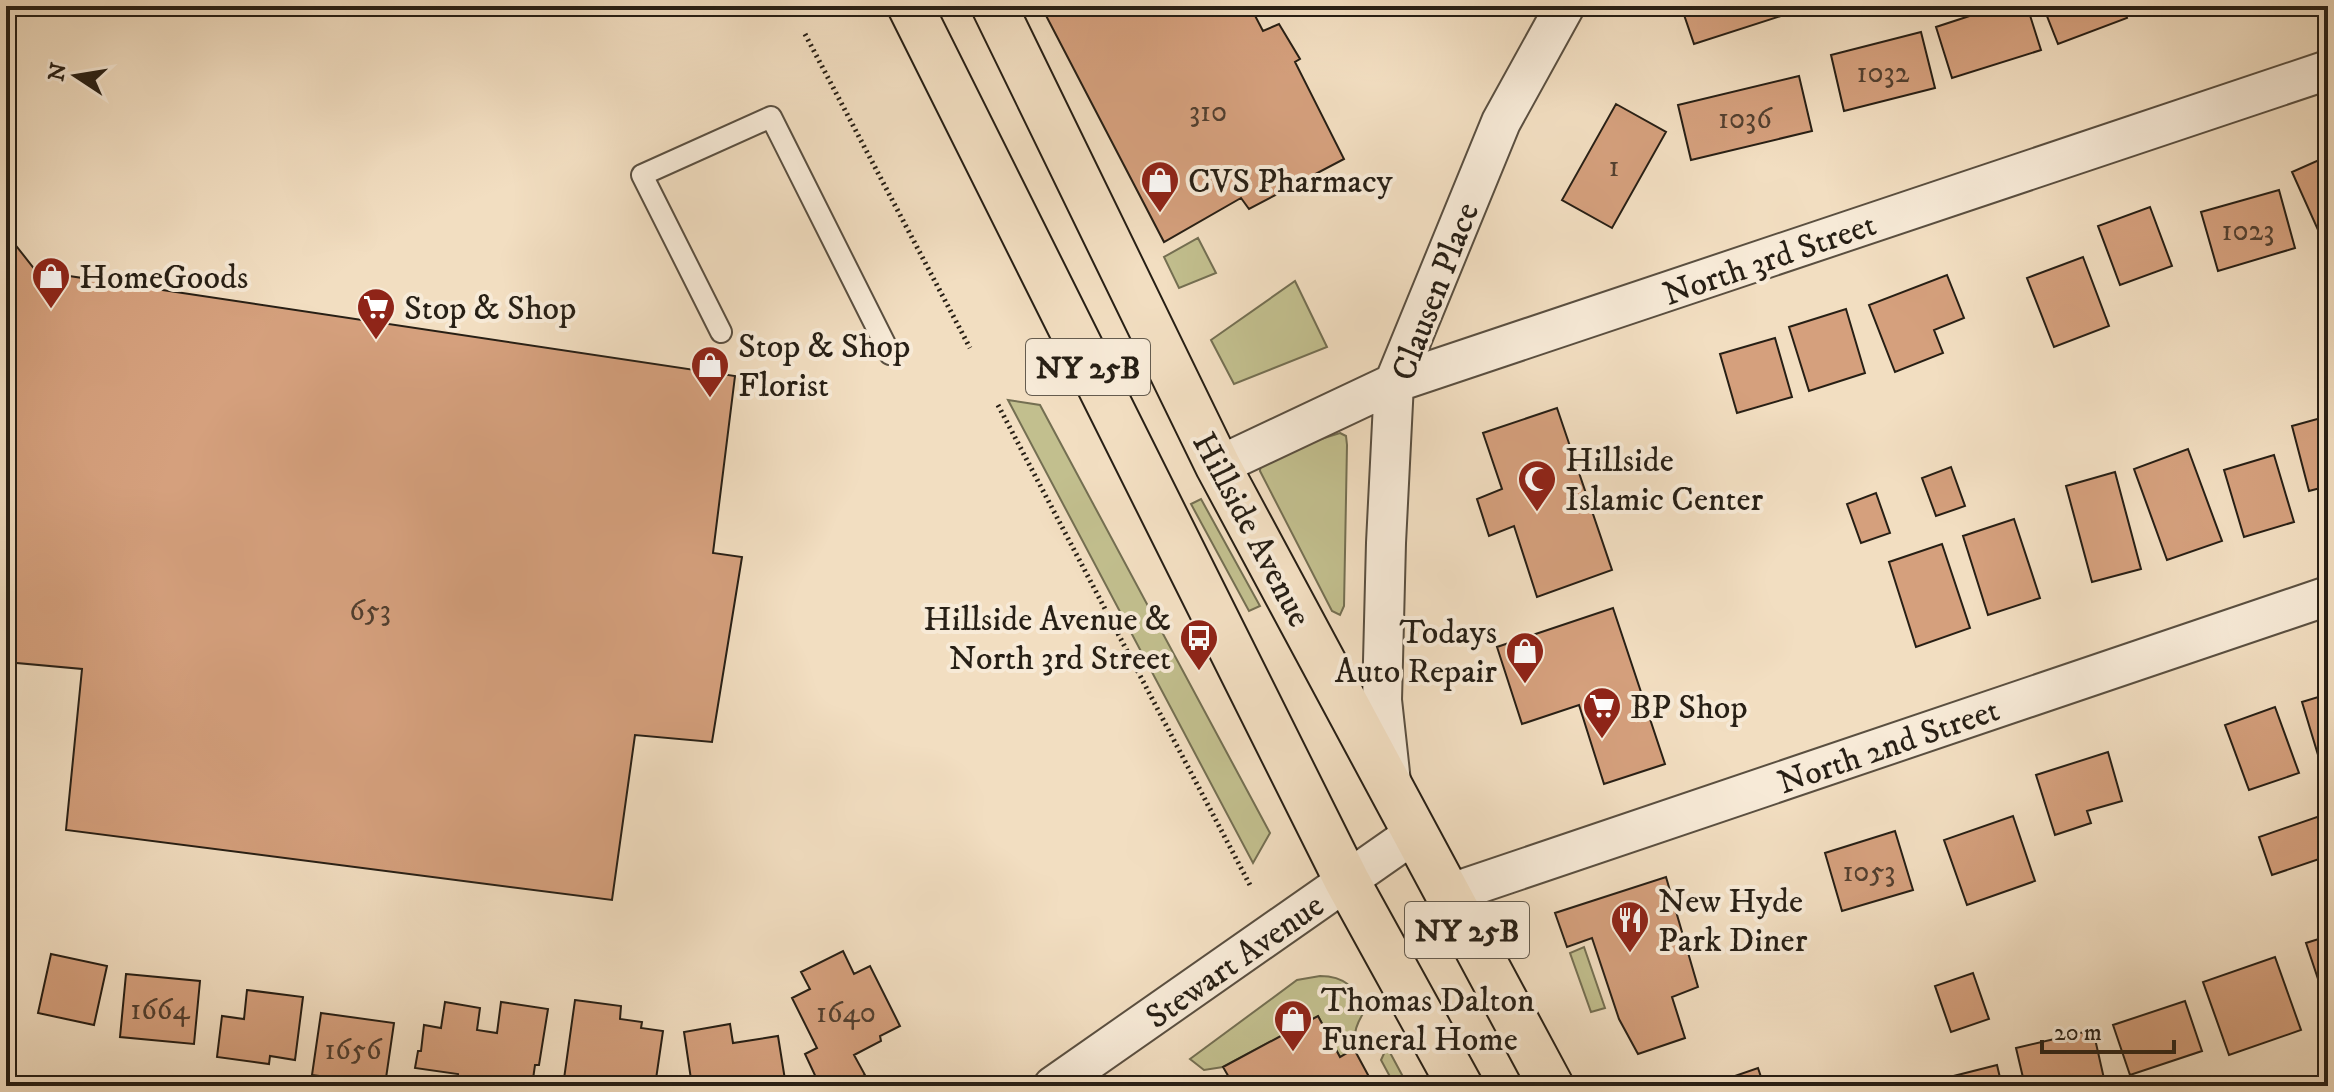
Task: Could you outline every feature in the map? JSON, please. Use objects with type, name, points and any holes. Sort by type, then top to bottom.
[{"type":"main road","name":"NY 25B","points":[[910,6],[1347,881],[1460,1086]]},
{"type":"main road","name":"Hillside Avenue","points":[[994,6],[1218,466],[1551,1086]]},
{"type":"street","name":"Clausen Place","points":[[1391,789],[1382,700],[1394,383],[1501,122],[1565,6]]},
{"type":"street","name":"North 3rd Street","points":[[1218,466],[1394,383],[2328,70]]},
{"type":"street","name":"North 2nd Street","points":[[1448,894],[2328,596]]},
{"type":"street","name":"Stewart Avenue","points":[[1053,1086],[1415,833]]},
{"type":"lane","points":[[721,332],[642,175],[771,117],[890,354]]},
{"type":"path","points":[[805,34],[970,348]]},
{"type":"path","points":[[998,405],[1251,887]]},
{"type":"shaded area","points":[[1198,238],[1216,273],[1179,288],[1164,257]]},
{"type":"shaded area","points":[[1295,281],[1327,347],[1234,384],[1211,340]]},
{"type":"shaded area","points":[[1008,400],[1040,405],[1270,833],[1253,863]]},
{"type":"shaded area","points":[[1340,433],[1346,436],[1347,445],[1344,606],[1340,615],[1332,611],[1260,471],[1261,461],[1270,455]]},
{"type":"shaded area","points":[[1201,499],[1260,606],[1249,611],[1191,504]]},
{"type":"shaded area","points":[[1584,947],[1605,1008],[1591,1012],[1570,953]]},
{"type":"shaded area","points":[[1320,976],[1343,981],[1366,1009],[1356,1028],[1354,1049],[1340,1057],[1318,1016],[1223,1067],[1204,1070],[1190,1059],[1297,980]]},
{"type":"shaded area","points":[[1387,1047],[1408,1086],[1395,1086],[1381,1060]]},
{"type":"building","points":[[1041,6],[1250,6],[1263,31],[1279,24],[1300,59],[1295,62],[1344,159],[1249,209],[1241,198],[1164,242]]},
{"type":"building","points":[[1681,6],[1791,6],[1793,12],[1694,44]]},
{"type":"building","points":[[2000,6],[2027,6],[2041,50],[1952,78],[1936,27]]},
{"type":"building","points":[[2043,6],[2123,6],[2127,18],[2058,44]]},
{"type":"building","points":[[1921,32],[1935,88],[1844,111],[1831,55]]},
{"type":"building","points":[[1799,76],[1812,131],[1691,160],[1678,105]]},
{"type":"building","points":[[1616,104],[1666,132],[1612,228],[1562,200]]},
{"type":"building","points":[[2328,156],[2328,225],[2318,230],[2292,172]]},
{"type":"building","points":[[2279,190],[2295,248],[2218,271],[2201,212]]},
{"type":"building","points":[[2150,207],[2172,266],[2120,285],[2098,226]]},
{"type":"building","points":[[6,233],[36,271],[735,376],[713,553],[742,557],[712,742],[635,735],[612,900],[66,830],[82,669],[6,662]]},
{"type":"building","points":[[2083,257],[2109,326],[2054,347],[2027,278]]},
{"type":"building","points":[[1947,275],[1964,318],[1934,330],[1943,353],[1895,372],[1869,305]]},
{"type":"building","points":[[1846,309],[1865,373],[1809,391],[1789,327]]},
{"type":"building","points":[[1775,338],[1792,397],[1737,413],[1720,354]]},
{"type":"building","name":"Hillside Islamic Center","points":[[1557,408],[1612,570],[1537,597],[1514,526],[1489,536],[1477,499],[1502,489],[1483,433]]},
{"type":"building","points":[[2328,416],[2328,486],[2309,491],[2292,426]]},
{"type":"building","points":[[2188,449],[2222,541],[2167,560],[2134,469]]},
{"type":"building","points":[[2274,455],[2294,522],[2244,537],[2224,470]]},
{"type":"building","points":[[1951,467],[1965,506],[1936,516],[1922,478]]},
{"type":"building","points":[[2115,472],[2141,569],[2092,582],[2066,486]]},
{"type":"building","points":[[1876,493],[1890,533],[1861,543],[1847,504]]},
{"type":"building","points":[[2014,519],[2040,598],[1988,615],[1963,536]]},
{"type":"building","points":[[1942,544],[1970,628],[1916,647],[1889,562]]},
{"type":"building","points":[[1613,608],[1665,764],[1604,784],[1579,705],[1522,724],[1497,647]]},
{"type":"building","points":[[2328,694],[2328,777],[2325,778],[2302,702]]},
{"type":"building","points":[[2275,707],[2299,773],[2249,790],[2225,725]]},
{"type":"building","points":[[2108,752],[2122,801],[2087,811],[2091,823],[2055,835],[2036,775]]},
{"type":"building","points":[[2013,816],[2035,881],[1967,905],[1944,840]]},
{"type":"building","points":[[2320,816],[2328,840],[2328,856],[2272,875],[2259,837]]},
{"type":"building","points":[[1895,831],[1913,890],[1842,911],[1825,853]]},
{"type":"building","points":[[1666,877],[1698,987],[1672,997],[1685,1038],[1638,1054],[1619,1019],[1592,938],[1567,947],[1555,913]]},
{"type":"building","points":[[2328,936],[2328,1009],[2306,943]]},
{"type":"building","points":[[843,951],[854,974],[870,966],[900,1026],[880,1036],[881,1041],[854,1055],[865,1075],[842,1086],[820,1086],[805,1054],[817,1048],[792,998],[810,989],[801,972]]},
{"type":"building","points":[[51,954],[107,966],[94,1025],[38,1013]]},
{"type":"building","points":[[2275,957],[2301,1030],[2229,1055],[2203,982]]},
{"type":"building","points":[[1973,973],[1989,1019],[1951,1032],[1935,986]]},
{"type":"building","points":[[126,974],[200,981],[194,1044],[120,1037]]},
{"type":"building","points":[[247,990],[303,997],[295,1060],[270,1056],[269,1064],[217,1057],[222,1016],[244,1019]]},
{"type":"building","points":[[575,1000],[621,1006],[620,1019],[642,1022],[641,1028],[663,1031],[655,1086],[563,1086]]},
{"type":"building","points":[[2185,1001],[2202,1051],[2130,1075],[2113,1025]]},
{"type":"building","points":[[445,1002],[480,1008],[477,1030],[497,1033],[501,1002],[548,1009],[539,1065],[535,1065],[532,1086],[484,1086],[484,1082],[458,1078],[458,1074],[415,1068],[424,1025],[441,1028]]},
{"type":"building","points":[[321,1013],[394,1023],[385,1085],[312,1075]]},
{"type":"building","name":"Thomas Dalton Funeral Home","points":[[1318,1016],[1340,1057],[1354,1049],[1374,1086],[1234,1086],[1223,1067]]},
{"type":"building","points":[[730,1024],[733,1043],[778,1036],[786,1086],[692,1086],[684,1032]]},
{"type":"building","points":[[2093,1030],[2105,1083],[2093,1086],[2025,1086],[2016,1048]]},
{"type":"building","points":[[1997,1065],[2002,1086],[1922,1084]]},
{"type":"building","points":[[1758,1068],[1764,1086],[1706,1086]]},
{"type":"place","name":"CVS Pharmacy","points":[[1160,214]]},
{"type":"place","name":"HomeGoods","points":[[51,310]]},
{"type":"place","name":"Stop & Shop","points":[[376,341]]},
{"type":"place","name":"Stop & Shop Florist","points":[[710,399]]},
{"type":"place","name":"Hillside Islamic Center","points":[[1537,513]]},
{"type":"place","name":"Hillside Avenue & North 3rd Street","points":[[1199,672]]},
{"type":"place","name":"Todays Auto Repair","points":[[1525,685]]},
{"type":"place","name":"BP Shop","points":[[1602,740]]},
{"type":"place","name":"New Hyde Park Diner","points":[[1630,954]]},
{"type":"place","name":"Thomas Dalton Funeral Home","points":[[1293,1053]]}]
